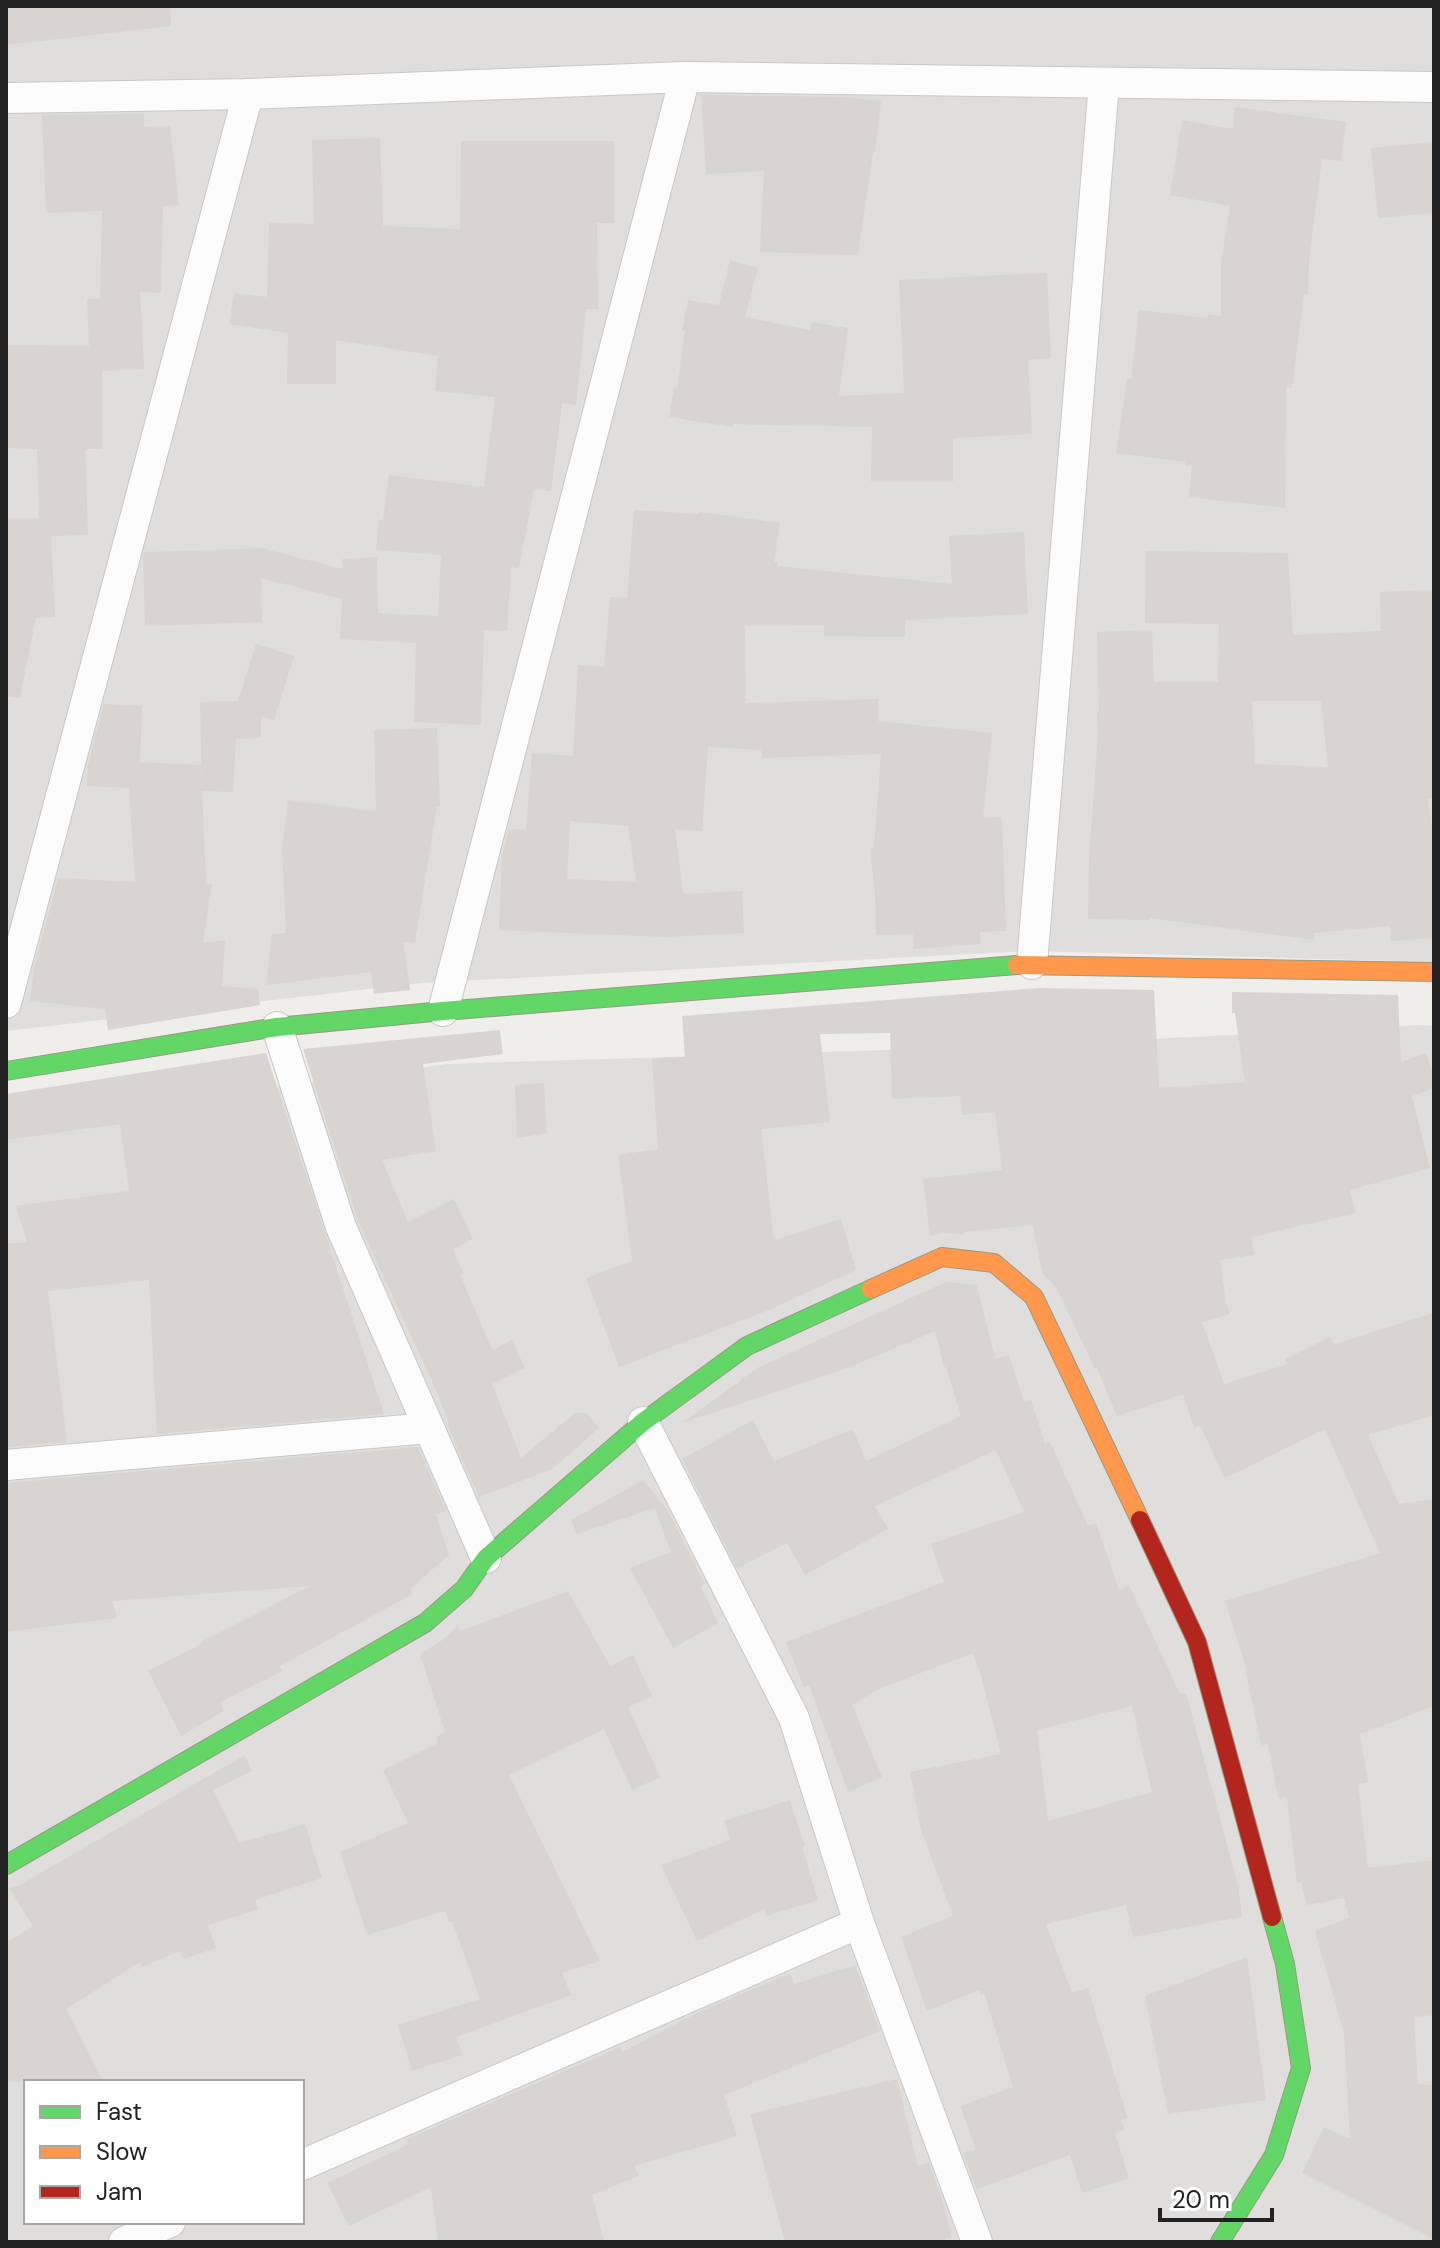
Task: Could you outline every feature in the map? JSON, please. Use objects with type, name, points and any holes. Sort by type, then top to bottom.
[{"type":"street","points":[[443,1011],[685,77]]},
{"type":"street","points":[[6,98],[248,94],[685,77],[1434,87]]},
{"type":"street","points":[[1032,964],[1104,83]]},
{"type":"street","points":[[6,1003],[248,94]]},
{"type":"street","points":[[6,1071],[277,1027],[1032,964],[1434,972]]},
{"type":"street","points":[[277,1027],[341,1227],[486,1558]]},
{"type":"street","points":[[6,1864],[425,1623],[464,1589],[486,1558],[643,1422],[747,1346],[942,1257],[994,1263],[1034,1297],[1197,1642],[1285,1964],[1301,2068],[1274,2155],[1220,2242]]},
{"type":"street","points":[[643,1422],[794,1718],[859,1923],[977,2242]]},
{"type":"street","points":[[6,1465],[429,1428]]},
{"type":"street","points":[[304,2164],[859,1923]]},
{"type":"street","points":[[124,2242],[165,2224]]},
{"type":"shaded area","points":[[6,6],[1434,6],[1434,962],[1029,951],[421,983],[6,1031]]},
{"type":"shaded area","points":[[1434,1026],[1434,2242],[6,2242],[6,1124],[447,1064],[1042,1045]]},
{"type":"building","points":[[6,6],[170,6],[171,26],[6,45]]},
{"type":"building","points":[[701,95],[842,97],[881,101],[858,255],[760,252],[764,171],[706,174]]},
{"type":"building","points":[[1235,107],[1346,122],[1341,161],[1322,159],[1309,259],[1308,295],[1304,294],[1292,388],[1286,387],[1285,508],[1189,497],[1192,466],[1185,466],[1185,462],[1116,453],[1127,378],[1131,379],[1139,310],[1208,318],[1208,314],[1221,316],[1221,263],[1230,206],[1170,195],[1182,120],[1233,129]]},
{"type":"building","points":[[144,114],[144,127],[170,126],[179,205],[163,206],[161,293],[140,292],[144,369],[102,371],[102,449],[85,449],[88,535],[51,536],[55,617],[36,618],[20,698],[6,696],[6,518],[39,518],[37,449],[6,448],[6,345],[89,346],[87,299],[100,298],[102,211],[46,213],[42,115]]},
{"type":"building","points":[[380,138],[383,226],[460,229],[461,141],[614,141],[614,223],[597,223],[598,309],[586,309],[576,405],[562,403],[551,491],[534,489],[519,568],[511,567],[507,631],[484,630],[481,725],[414,722],[416,643],[340,639],[342,599],[261,578],[262,622],[145,626],[145,552],[261,548],[343,569],[342,559],[377,557],[378,613],[438,616],[441,555],[376,550],[389,475],[484,487],[495,397],[435,391],[438,356],[336,340],[336,384],[287,384],[288,333],[229,324],[234,293],[267,297],[269,223],[314,224],[312,140]]},
{"type":"building","points":[[1434,142],[1434,213],[1378,218],[1371,148]]},
{"type":"building","points":[[730,260],[758,268],[745,317],[810,330],[811,322],[848,328],[839,396],[904,393],[899,280],[1047,273],[1051,358],[1028,360],[1032,434],[953,438],[953,482],[871,482],[872,427],[733,424],[733,427],[669,417],[674,388],[677,389],[688,300],[719,305]]},
{"type":"building","points":[[634,510],[699,512],[780,523],[774,562],[777,566],[952,584],[949,536],[1024,532],[1028,614],[905,620],[905,637],[824,636],[824,625],[745,626],[746,703],[878,699],[878,721],[992,733],[983,818],[1002,817],[1006,931],[980,932],[981,944],[914,949],[913,934],[876,935],[870,849],[874,848],[881,754],[762,758],[761,750],[708,747],[702,831],[675,829],[683,894],[742,891],[744,933],[666,937],[499,930],[502,856],[509,829],[526,830],[532,753],[573,756],[578,665],[604,667],[610,597],[627,598]],"holes":[[[570,821],[628,826],[636,882],[567,879]]]},
{"type":"building","points":[[1146,551],[1288,553],[1293,635],[1381,631],[1380,592],[1434,590],[1434,799],[1428,799],[1434,845],[1434,938],[1391,941],[1390,926],[1314,933],[1314,940],[1150,918],[1088,919],[1099,712],[1097,632],[1152,630],[1154,682],[1218,682],[1219,624],[1145,623]],"holes":[[[1252,701],[1321,701],[1328,767],[1255,764]]]},
{"type":"building","points":[[256,644],[294,656],[274,720],[261,716],[261,738],[236,739],[233,792],[202,791],[200,702],[238,701]]},
{"type":"building","points":[[104,704],[142,706],[140,762],[201,765],[206,883],[212,884],[203,943],[225,940],[222,986],[258,989],[260,1005],[108,1030],[105,1009],[30,1001],[34,969],[58,878],[135,882],[129,788],[87,786],[88,765]]},
{"type":"building","points":[[437,728],[440,807],[437,807],[415,942],[403,942],[410,990],[374,994],[371,972],[266,985],[272,934],[286,933],[282,849],[288,800],[376,811],[374,730]]},
{"type":"building","points":[[1039,988],[1154,990],[1159,1088],[1245,1082],[1235,1013],[1232,1013],[1232,992],[1398,995],[1401,1062],[1426,1053],[1434,1076],[1434,1088],[1412,1096],[1430,1168],[1350,1190],[1356,1213],[1252,1237],[1254,1255],[1220,1260],[1230,1314],[1202,1322],[1224,1384],[1288,1364],[1285,1359],[1330,1337],[1334,1344],[1434,1313],[1434,1415],[1368,1435],[1399,1504],[1434,1499],[1434,1706],[1360,1734],[1368,1782],[1358,1784],[1368,1868],[1434,1860],[1434,2015],[1414,2017],[1418,2084],[1434,2085],[1434,2239],[1302,2173],[1324,2127],[1350,2139],[1344,2033],[1315,1931],[1349,1918],[1344,1898],[1307,1905],[1301,1882],[1297,1883],[1287,1797],[1278,1798],[1268,1744],[1261,1745],[1243,1658],[1225,1601],[1380,1553],[1325,1429],[1225,1478],[1200,1426],[1194,1428],[1183,1394],[1117,1416],[1097,1368],[1056,1287],[1042,1273],[1033,1225],[964,1232],[964,1235],[945,1233],[930,1236],[923,1179],[1002,1170],[995,1112],[962,1115],[960,1096],[892,1099],[890,1033],[820,1034],[830,1122],[761,1129],[774,1240],[841,1219],[856,1270],[769,1310],[619,1367],[586,1278],[632,1261],[618,1155],[658,1149],[652,1059],[685,1057],[682,1016]]},
{"type":"building","points":[[500,1030],[503,1054],[423,1064],[436,1151],[382,1160],[408,1222],[454,1199],[473,1239],[453,1249],[463,1273],[460,1275],[492,1350],[512,1340],[525,1368],[492,1384],[521,1458],[575,1413],[587,1413],[599,1428],[552,1469],[479,1497],[447,1424],[436,1390],[358,1221],[303,1049]]},
{"type":"building","points":[[266,1053],[384,1414],[157,1434],[149,1280],[48,1291],[67,1442],[6,1447],[6,1244],[27,1242],[16,1206],[129,1191],[120,1124],[6,1140],[6,1094]]},
{"type":"building","points":[[544,1083],[547,1133],[517,1138],[515,1085]]},
{"type":"building","points":[[946,1282],[977,1285],[995,1359],[1009,1355],[1024,1402],[1031,1400],[1045,1444],[1050,1442],[1088,1526],[1096,1523],[1119,1590],[1129,1585],[1180,1694],[1186,1693],[1238,1885],[1242,1917],[1133,1937],[1126,1905],[1046,1924],[1072,1993],[1088,1988],[1128,2119],[1121,2120],[1124,2130],[1115,2133],[1129,2178],[1082,2193],[1070,2155],[977,2189],[963,2153],[976,2149],[960,2106],[1013,2087],[984,1993],[981,1995],[979,1990],[927,2011],[901,1937],[953,1916],[921,1830],[910,1772],[1001,1754],[973,1653],[881,1688],[852,1705],[882,1777],[848,1792],[809,1685],[804,1687],[786,1642],[944,1582],[931,1544],[1024,1512],[996,1450],[875,1506],[888,1529],[805,1575],[787,1543],[737,1568],[682,1459],[753,1420],[774,1461],[853,1429],[866,1461],[961,1416],[935,1331],[850,1367],[682,1423],[759,1367]],"holes":[[[1132,1706],[1152,1792],[1048,1821],[1037,1730]]]},
{"type":"building","points":[[418,1447],[446,1511],[436,1514],[449,1555],[410,1589],[413,1594],[280,1666],[283,1671],[220,1702],[224,1711],[181,1736],[148,1671],[310,1586],[112,1601],[117,1618],[6,1632],[6,1483]]},
{"type":"building","points":[[643,1480],[668,1511],[705,1584],[701,1586],[718,1623],[673,1648],[630,1568],[671,1552],[655,1508],[577,1534],[571,1520]]},
{"type":"building","points":[[568,1591],[610,1666],[633,1655],[652,1696],[628,1707],[660,1777],[632,1790],[604,1729],[509,1775],[600,1961],[562,1973],[571,1995],[456,2037],[462,2055],[412,2071],[398,2025],[480,1999],[452,1921],[449,1922],[445,1911],[367,1935],[340,1852],[408,1823],[383,1770],[438,1743],[436,1737],[445,1732],[420,1654],[458,1626],[460,1631]]},
{"type":"building","points":[[245,1755],[252,1771],[213,1790],[239,1843],[305,1824],[322,1878],[255,1900],[258,1910],[208,1925],[216,1948],[183,1959],[180,1951],[142,1967],[140,1962],[66,2009],[102,2080],[6,2082],[6,1943],[33,1926],[9,1888],[18,1886]]},
{"type":"building","points":[[790,1800],[818,1900],[766,1916],[764,1909],[697,1941],[661,1865],[730,1840],[724,1821]]},
{"type":"building","points":[[1247,1957],[1266,2100],[1168,2114],[1145,1996]]},
{"type":"building","points":[[855,1965],[880,2031],[724,2095],[737,2136],[634,2166],[639,2176],[592,2195],[604,2242],[438,2242],[431,2187],[349,2226],[327,2183],[409,2144],[407,2139],[620,2047],[622,2052],[697,2013],[774,1980],[790,1974],[794,1984]]},
{"type":"building","points":[[897,2079],[918,2166],[929,2163],[952,2237],[934,2242],[785,2242],[750,2114]]},
{"type":"traffic: fast","points":[[6,1071],[277,1027],[1017,965]]},
{"type":"traffic: fast","points":[[6,1865],[425,1623],[464,1589],[486,1558],[643,1422],[747,1346],[871,1289]]},
{"type":"traffic: fast","points":[[1220,2242],[1274,2155],[1301,2068],[1285,1964],[1272,1917]]},
{"type":"traffic: slow","points":[[1017,965],[1434,972]]},
{"type":"traffic: slow","points":[[871,1289],[942,1257],[994,1263],[1034,1297],[1140,1520]]},
{"type":"traffic: jam","points":[[1140,1520],[1197,1642],[1272,1917]]}]
